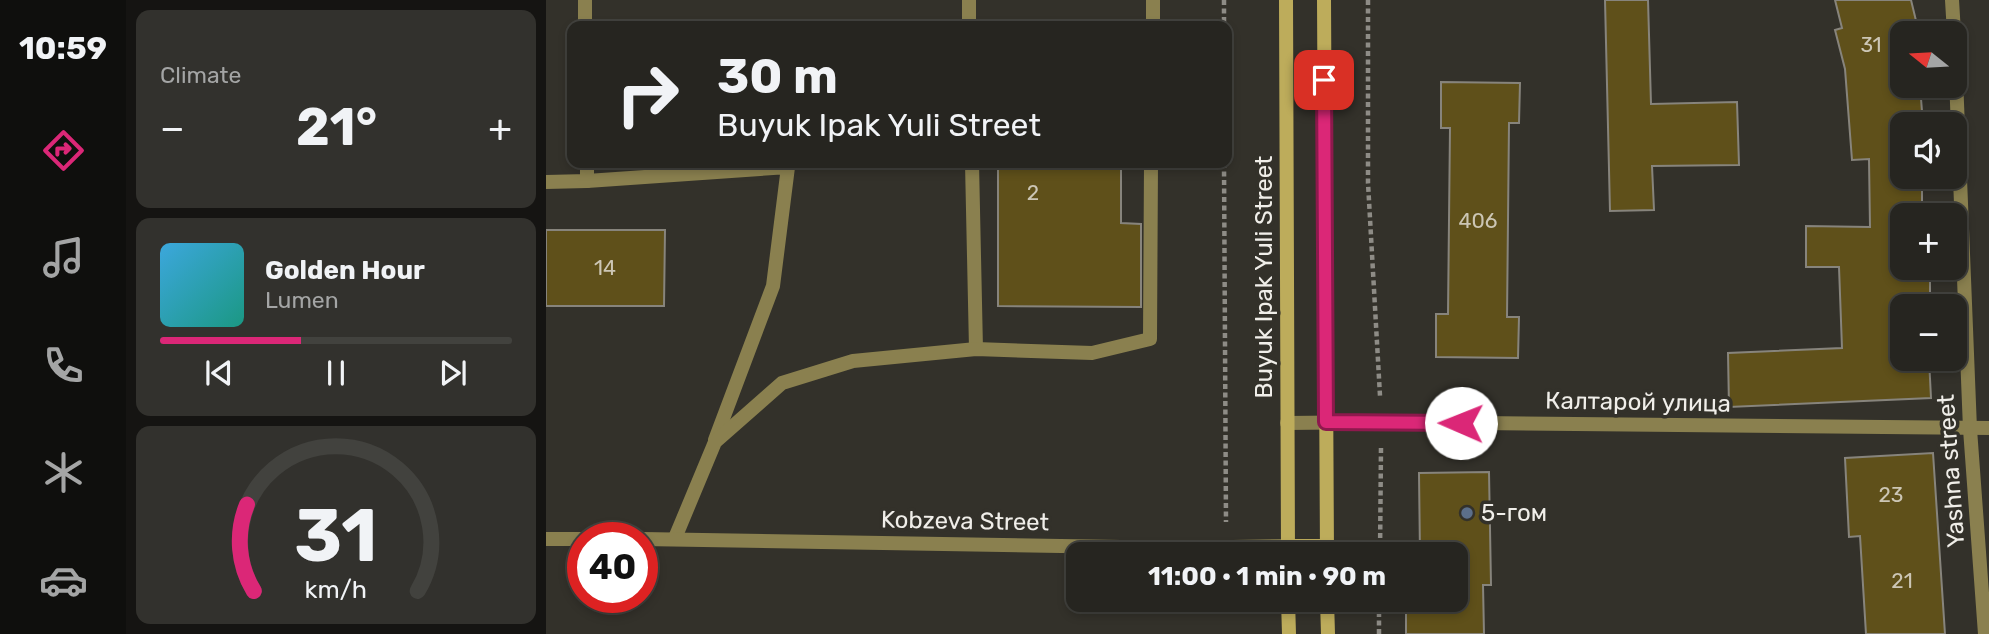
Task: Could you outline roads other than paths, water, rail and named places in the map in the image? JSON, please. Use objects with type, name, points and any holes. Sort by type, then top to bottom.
[{"type":"main road","name":"Buyuk Ipak Yuli Street","points":[[1286,0],[1288,542]]},
{"type":"main road","points":[[1324,0],[1327,542]]},
{"type":"main road","points":[[1288,612],[1289,634]]},
{"type":"main road","points":[[1328,612],[1328,634]]},
{"type":"street","points":[[585,0],[585,21]]},
{"type":"street","points":[[969,0],[969,21]]},
{"type":"street","points":[[1153,0],[1153,21]]},
{"type":"street","points":[[1952,0],[1953,21]]},
{"type":"street","name":"Yashna street","points":[[1957,98],[1970,429],[1985,634]]},
{"type":"street","points":[[587,168],[587,181]]},
{"type":"street","points":[[546,182],[774,168]]},
{"type":"street","points":[[675,538],[715,442],[773,286],[788,168]]},
{"type":"street","points":[[972,168],[976,349]]},
{"type":"street","points":[[715,442],[782,383],[853,360],[976,349],[1092,354],[1150,339],[1152,168]]},
{"type":"street","name":"Калтарой улица","points":[[1287,423],[1989,428]]},
{"type":"street","points":[[546,539],[567,539]]},
{"type":"street","name":"Kobzeva Street","points":[[658,539],[1066,546]]},
{"type":"place","name":"5-гом","points":[[1467,513]]}]
